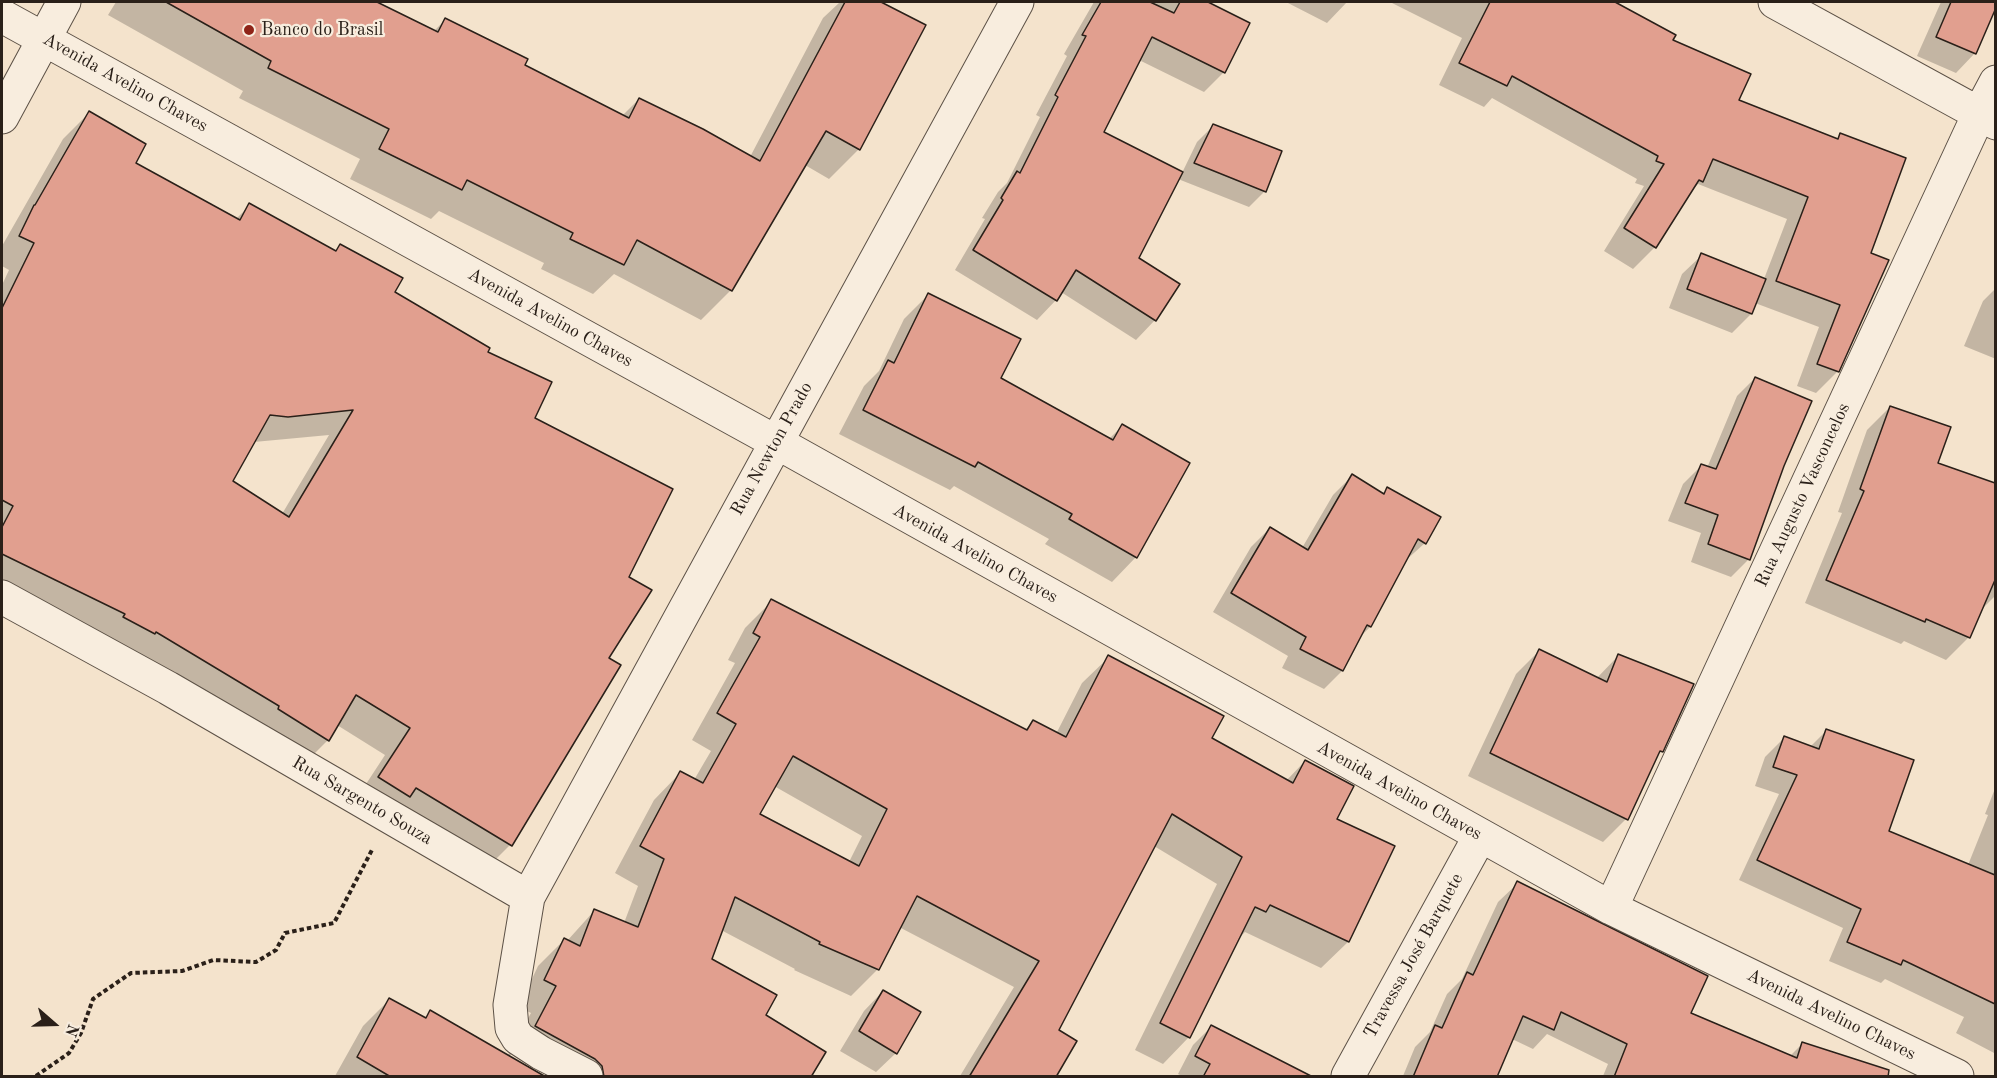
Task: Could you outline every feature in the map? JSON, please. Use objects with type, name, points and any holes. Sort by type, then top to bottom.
[{"type":"street","points":[[2,117],[64,2]]},
{"type":"street","name":"Rua Newton Prado","points":[[528,897],[1017,2]]},
{"type":"street","points":[[1775,2],[1987,118]]},
{"type":"street","name":"Avenida Avelino Chaves","points":[[2,16],[776,442],[1611,908],[1957,1077]]},
{"type":"street","name":"Rua Augusto Vasconcelos","points":[[1611,908],[1987,118],[1995,82]]},
{"type":"street","name":"Rua Sargento Souza","points":[[2,597],[168,688],[528,897]]},
{"type":"street","name":"Travessa José Barquete","points":[[1348,1077],[1480,836]]},
{"type":"street","points":[[528,897],[510,1005],[512,1028],[518,1038],[586,1077]]},
{"type":"path","points":[[36,1077],[69,1053],[81,1033],[93,999],[130,974],[182,971],[213,960],[256,962],[276,950],[285,933],[334,922],[389,816]]},
{"type":"building","points":[[166,2],[377,2],[438,32],[445,18],[528,59],[525,65],[629,118],[639,98],[703,129],[760,161],[845,2],[881,2],[926,25],[860,150],[826,131],[732,291],[637,240],[624,265],[570,239],[573,233],[467,180],[462,190],[379,149],[389,129],[268,68],[271,61]]},
{"type":"building","points":[[1101,2],[1150,2],[1174,13],[1180,2],[1208,2],[1250,23],[1225,73],[1152,37],[1104,132],[1183,172],[1139,258],[1180,284],[1156,321],[1076,270],[1057,301],[973,250],[1003,200],[1001,198],[1017,171],[1020,173],[1058,97],[1055,95],[1086,36],[1082,35]]},
{"type":"building","points":[[1490,2],[1615,2],[1676,35],[1673,40],[1751,74],[1739,100],[1838,139],[1840,133],[1906,158],[1871,253],[1889,260],[1839,372],[1817,364],[1840,305],[1776,281],[1808,197],[1713,159],[1703,182],[1699,180],[1656,248],[1624,228],[1664,164],[1656,161],[1658,156],[1512,76],[1507,86],[1459,63]]},
{"type":"building","points":[[1951,2],[1995,2],[1995,10],[1976,54],[1936,37]]},
{"type":"building","points":[[89,111],[146,144],[136,163],[240,220],[249,203],[336,251],[340,244],[403,278],[395,292],[490,348],[488,352],[552,382],[535,418],[673,489],[629,577],[652,590],[609,658],[621,665],[512,846],[416,788],[410,797],[378,777],[410,728],[356,695],[329,741],[278,709],[279,706],[156,632],[155,634],[123,617],[125,614],[2,554],[2,527],[13,506],[2,500],[2,308],[34,243],[19,236]],"holes":[[[353,410],[289,517],[233,481],[270,415],[288,417]]]},
{"type":"building","points":[[1213,124],[1282,151],[1266,192],[1194,163]]},
{"type":"building","points":[[1701,253],[1766,279],[1752,314],[1687,289]]},
{"type":"building","points":[[928,293],[1021,339],[1001,378],[1113,440],[1122,424],[1190,463],[1137,558],[1069,519],[1072,514],[978,462],[975,467],[863,410],[888,360],[894,363]]},
{"type":"building","points":[[1755,377],[1812,401],[1784,466],[1750,560],[1708,544],[1718,515],[1685,503],[1701,464],[1716,469]]},
{"type":"building","points":[[1890,406],[1951,427],[1938,463],[1995,483],[1995,580],[1970,638],[1926,619],[1925,622],[1826,580],[1864,491],[1860,489]]},
{"type":"building","points":[[1352,474],[1384,494],[1387,487],[1441,517],[1426,544],[1418,539],[1371,627],[1367,625],[1343,671],[1300,649],[1306,637],[1231,593],[1270,527],[1308,550]]},
{"type":"building","points":[[771,599],[1027,730],[1033,720],[1066,737],[1108,655],[1224,716],[1212,738],[1293,783],[1305,760],[1354,786],[1337,819],[1395,846],[1349,942],[1270,905],[1266,912],[1255,907],[1190,1038],[1160,1023],[1242,857],[1172,814],[1059,1030],[1077,1041],[1056,1077],[969,1077],[1039,961],[917,896],[879,970],[819,944],[820,942],[735,897],[712,959],[777,995],[766,1015],[826,1052],[811,1077],[604,1077],[602,1066],[595,1059],[535,1026],[556,986],[544,980],[564,938],[580,946],[594,909],[638,927],[664,859],[640,846],[680,771],[703,783],[736,724],[717,713],[760,637],[753,633]],"holes":[[[793,756],[887,809],[859,866],[760,814]]]},
{"type":"building","points":[[1539,649],[1607,682],[1618,654],[1694,684],[1628,820],[1490,753]]},
{"type":"building","points":[[1826,729],[1914,760],[1889,831],[1995,875],[1995,1004],[1903,960],[1901,965],[1847,942],[1861,909],[1757,860],[1797,775],[1773,767],[1784,736],[1819,749]]},
{"type":"building","points":[[1517,881],[1708,976],[1691,1013],[1797,1058],[1802,1042],[1889,1070],[1888,1077],[1614,1077],[1627,1044],[1561,1012],[1554,1030],[1523,1016],[1497,1077],[1413,1077],[1435,1025],[1442,1028],[1467,972],[1473,975]]},
{"type":"building","points":[[883,990],[921,1012],[897,1054],[859,1031]]},
{"type":"building","points":[[389,998],[426,1018],[430,1010],[546,1077],[391,1077],[357,1057]]},
{"type":"building","points":[[1211,1025],[1313,1077],[1203,1077],[1210,1064],[1195,1056]]},
{"type":"place","name":"Banco do Brasil","points":[[249,30]]}]
